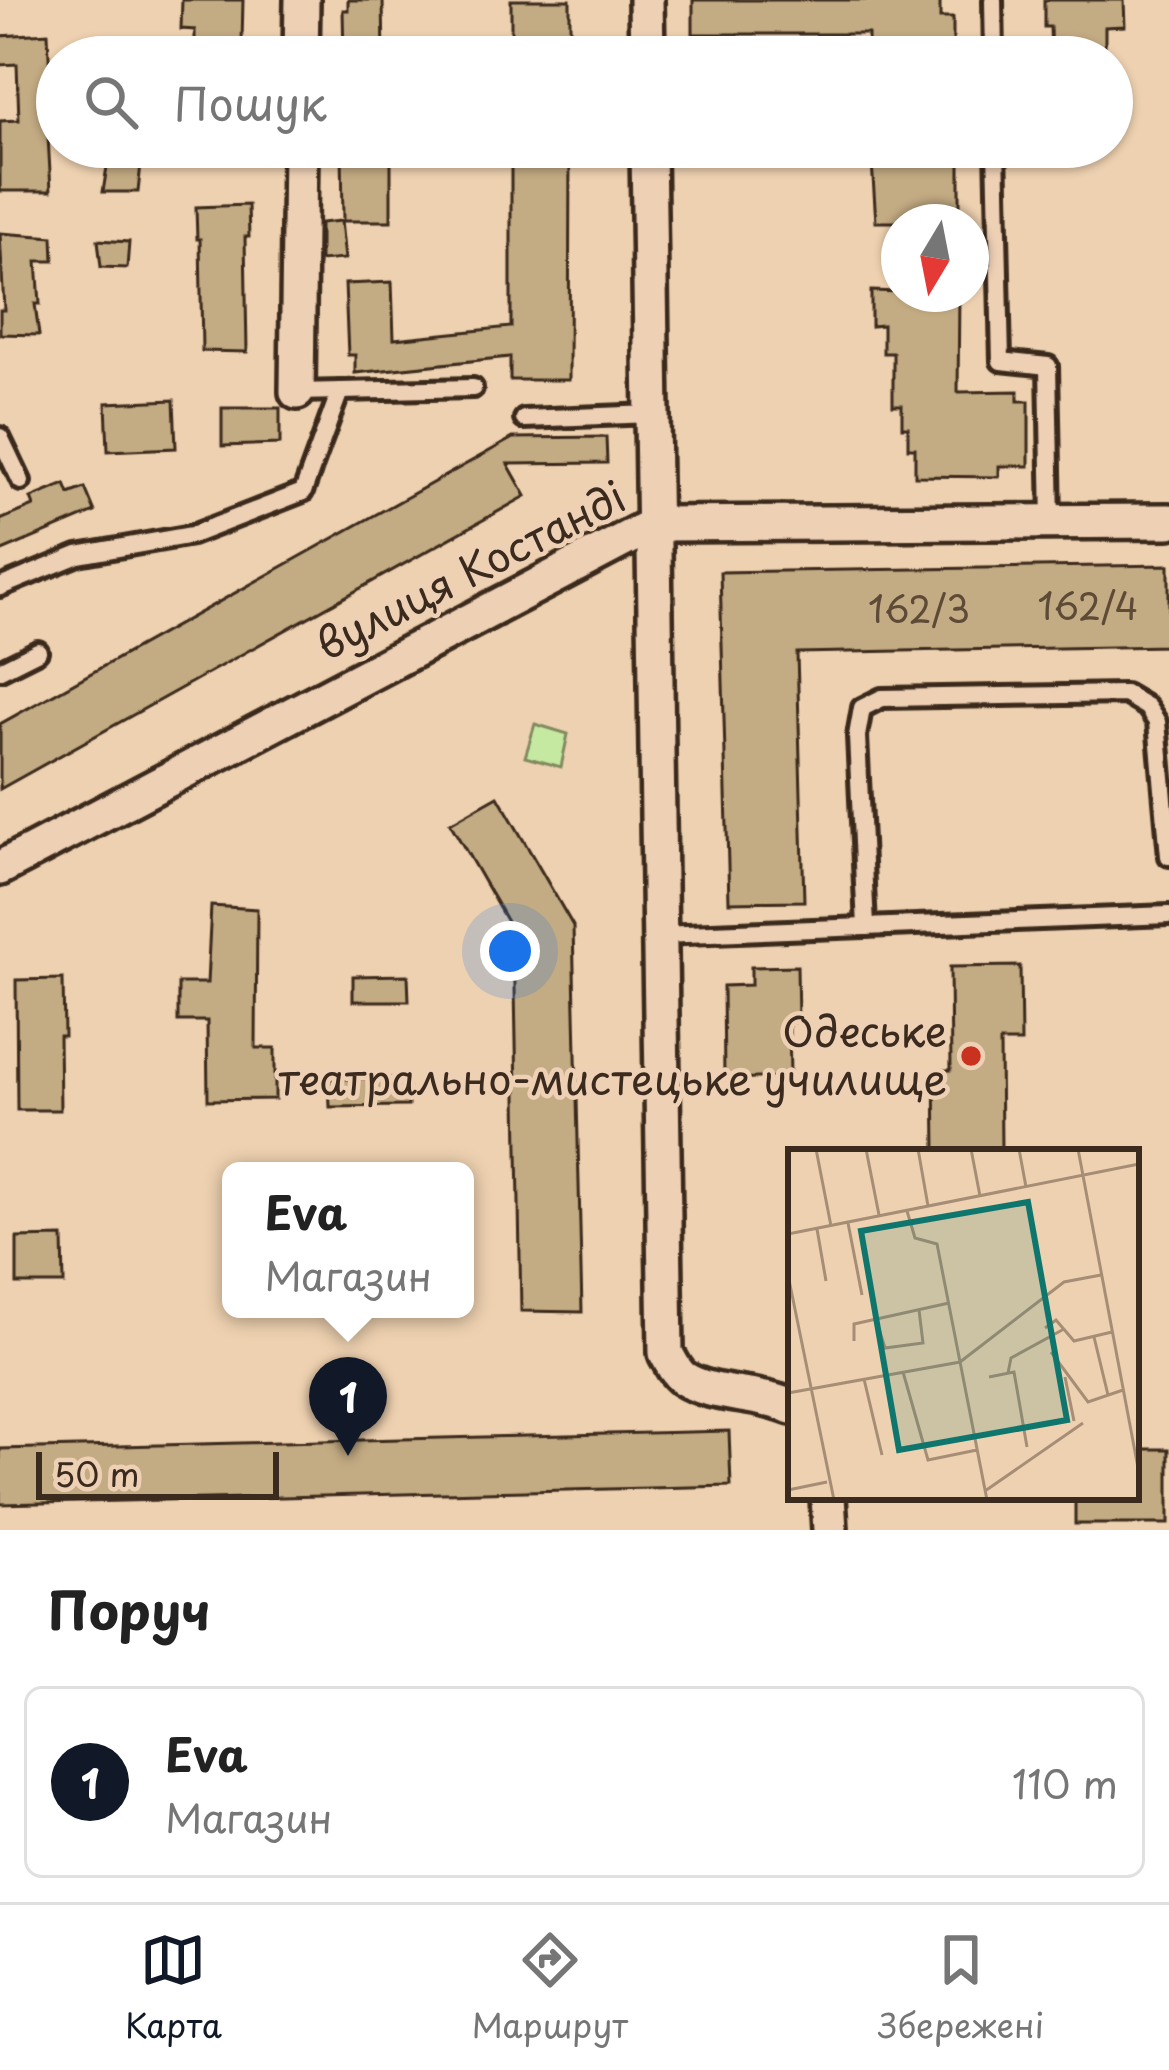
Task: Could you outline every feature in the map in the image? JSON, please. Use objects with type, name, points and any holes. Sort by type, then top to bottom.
[{"type":"street","points":[[301,36],[302,0]]},
{"type":"street","points":[[646,0],[646,36]]},
{"type":"street","points":[[297,392],[300,168]]},
{"type":"street","points":[[648,168],[666,1353],[678,1375],[700,1386],[788,1406]]},
{"type":"street","name":"вулиця Костанді","points":[[0,868],[655,524],[1169,521]]},
{"type":"street","points":[[828,1500],[830,1530]]},
{"type":"lane","points":[[992,0],[993,36]]},
{"type":"lane","points":[[996,168],[1001,361],[1048,366],[1051,522]]},
{"type":"lane","points":[[297,392],[473,388]]},
{"type":"lane","points":[[0,587],[78,555],[192,535],[304,492],[340,391]]},
{"type":"lane","points":[[524,419],[652,414]]},
{"type":"lane","points":[[0,437],[22,481]]},
{"type":"lane","points":[[0,670],[38,651]]},
{"type":"lane","points":[[866,927],[857,736],[862,708],[882,698],[1125,694],[1148,706],[1157,722],[1169,856]]},
{"type":"lane","points":[[660,935],[1169,915]]},
{"type":"green space","points":[[535,724],[568,734],[561,767],[525,757]]},
{"type":"building","points":[[182,0],[243,0],[242,36],[195,36],[195,30],[181,29]]},
{"type":"building","points":[[348,0],[383,0],[384,36],[344,36],[343,10],[348,10]]},
{"type":"building","points":[[511,0],[570,0],[570,36],[511,36]]},
{"type":"building","points":[[693,0],[940,0],[940,18],[953,18],[953,36],[693,34]]},
{"type":"building","points":[[1044,0],[1124,0],[1125,26],[1105,27],[1105,36],[1050,36],[1050,27],[1044,27]]},
{"type":"building","points":[[48,33],[36,36],[36,168],[50,168],[51,191],[0,191],[0,121],[19,120],[17,64],[0,65],[0,36]]},
{"type":"building","points":[[107,168],[141,168],[138,192],[103,192]]},
{"type":"building","points":[[342,168],[391,168],[391,221],[343,221]]},
{"type":"building","points":[[511,168],[570,168],[569,380],[510,380],[510,357],[355,373],[355,355],[348,355],[345,284],[392,282],[394,339],[511,327]]},
{"type":"building","points":[[872,168],[960,168],[960,204],[881,204],[881,222],[876,222]]},
{"type":"building","points":[[248,205],[247,352],[202,351],[196,207]]},
{"type":"building","points":[[341,221],[345,259],[320,261],[320,223]]},
{"type":"building","points":[[0,233],[53,237],[54,261],[37,261],[39,335],[0,334],[0,310],[4,310]]},
{"type":"building","points":[[98,240],[129,242],[127,268],[101,267]]},
{"type":"building","points":[[871,291],[881,291],[881,312],[959,312],[958,392],[1018,391],[1018,401],[1029,401],[1029,466],[999,466],[999,477],[915,476],[915,448],[908,448],[902,405],[893,405],[893,353],[883,353],[883,325],[871,326]]},
{"type":"building","points":[[174,400],[176,448],[108,451],[106,403]]},
{"type":"building","points":[[222,408],[280,408],[280,444],[222,446]]},
{"type":"building","points":[[606,437],[607,463],[508,464],[526,496],[0,789],[0,724],[513,438]]},
{"type":"building","points":[[65,484],[69,494],[85,488],[95,512],[0,552],[0,520],[34,506],[31,498]]},
{"type":"building","points":[[1169,565],[1169,646],[797,653],[804,901],[729,902],[720,572]]},
{"type":"building","points":[[498,796],[573,926],[582,1312],[521,1311],[514,934],[450,823]]},
{"type":"building","points":[[211,906],[257,909],[256,1048],[275,1048],[275,1099],[208,1100],[207,1021],[178,1021],[178,983],[207,983]]},
{"type":"building","points":[[797,966],[798,1022],[789,1022],[790,1077],[724,1079],[723,986],[751,985],[751,967]]},
{"type":"building","name":"Одеське театрально-мистецьке училище","points":[[1020,966],[1021,1042],[1000,1042],[1001,1149],[936,1149],[935,1070],[951,1070],[950,967]]},
{"type":"building","points":[[408,975],[409,1001],[353,1001],[353,976]]},
{"type":"building","points":[[63,979],[60,1110],[17,1110],[16,980]]},
{"type":"building","points":[[408,1078],[408,1106],[330,1107],[329,1079]]},
{"type":"building","points":[[63,1237],[64,1284],[17,1284],[17,1238]]},
{"type":"building","points":[[729,1431],[731,1486],[0,1504],[0,1449]]},
{"type":"building","points":[[1139,1449],[1169,1449],[1169,1524],[1075,1524],[1075,1500],[1139,1500]]},
{"type":"place","name":"Одеське театрально-мистецьке училище","points":[[971,1056]]},
{"type":"place","name":"Eva","points":[[348,1456]]}]
